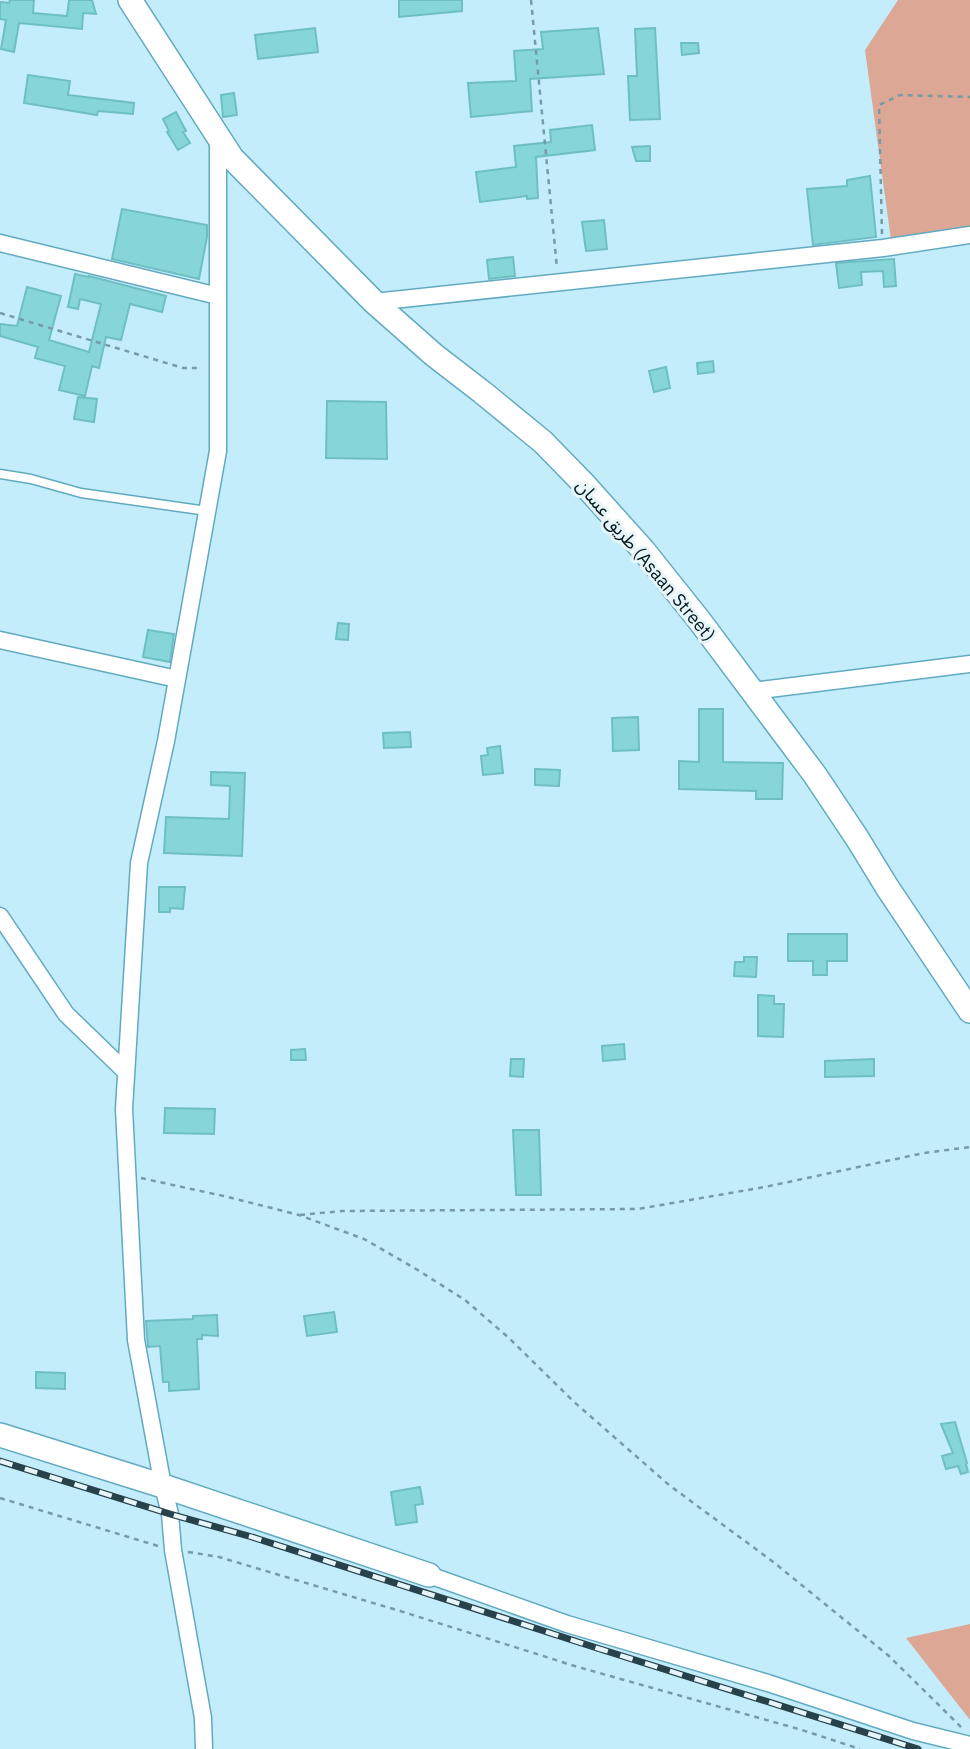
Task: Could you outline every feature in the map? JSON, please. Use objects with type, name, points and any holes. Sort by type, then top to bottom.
[{"type":"street","name":"طريق عسان (Asaan Street)","points":[[130,0],[232,158],[374,302],[434,355],[542,442],[644,551],[815,775],[970,1011]]},
{"type":"street","points":[[204,1749],[203,1718],[173,1550],[170,1514],[136,1339],[124,1109],[139,863],[166,741],[218,451],[218,136]]},
{"type":"street","points":[[374,302],[883,248],[970,235]]},
{"type":"street","points":[[0,243],[218,296]]},
{"type":"street","points":[[0,640],[177,679]]},
{"type":"street","points":[[752,691],[970,664]]},
{"type":"street","points":[[0,916],[66,1014],[127,1072]]},
{"type":"street","points":[[0,1435],[163,1486],[567,1624],[768,1683],[913,1731],[970,1745]]},
{"type":"lane","points":[[0,474],[81,493],[207,511]]},
{"type":"path","points":[[531,0],[559,281]]},
{"type":"path","points":[[883,248],[879,105],[900,95],[970,97]]},
{"type":"path","points":[[0,313],[183,368],[218,368]]},
{"type":"path","points":[[299,1215],[342,1211],[638,1209],[765,1187],[924,1153],[970,1147]]},
{"type":"path","points":[[128,1175],[299,1215],[364,1239],[465,1300],[509,1338],[573,1401],[669,1485],[772,1561],[889,1656],[961,1728]]},
{"type":"path","points":[[0,1498],[173,1550],[219,1557],[860,1749]]},
{"type":"shaded area","points":[[898,0],[970,0],[970,228],[891,240],[865,50]]},
{"type":"shaded area","points":[[970,1624],[970,1720],[906,1638]]},
{"type":"building","points":[[10,0],[34,0],[33,13],[67,16],[69,0],[92,0],[96,14],[83,13],[82,29],[19,23],[14,52],[1,49],[6,20],[0,19],[0,2],[9,3]]},
{"type":"building","points":[[399,0],[462,0],[462,11],[399,17]]},
{"type":"building","points":[[315,28],[318,52],[258,59],[255,35]]},
{"type":"building","points":[[598,28],[604,74],[530,79],[532,111],[471,117],[468,83],[516,81],[514,51],[543,49],[541,32]]},
{"type":"building","points":[[655,28],[660,119],[630,120],[628,76],[637,76],[635,29]]},
{"type":"building","points":[[681,43],[698,43],[699,53],[682,55]]},
{"type":"building","points":[[28,75],[70,81],[68,95],[134,103],[133,114],[98,111],[97,115],[24,103]]},
{"type":"building","points":[[234,93],[237,115],[223,117],[221,95]]},
{"type":"building","points":[[176,112],[190,143],[178,150],[163,119]]},
{"type":"building","points":[[592,125],[595,150],[536,157],[538,198],[527,199],[527,196],[480,202],[476,172],[516,167],[514,146],[551,142],[550,130]]},
{"type":"building","points":[[650,146],[650,161],[636,161],[632,147]]},
{"type":"building","points":[[870,176],[876,237],[813,245],[807,189],[847,186],[847,180]]},
{"type":"building","points":[[122,209],[207,225],[199,279],[112,259]]},
{"type":"building","points":[[604,220],[607,249],[586,251],[582,222]]},
{"type":"building","points":[[513,257],[515,276],[489,279],[487,260]]},
{"type":"building","points":[[894,259],[896,286],[884,287],[883,271],[861,272],[862,285],[839,288],[836,263]]},
{"type":"building","points":[[75,274],[166,296],[162,312],[130,304],[121,340],[106,337],[99,368],[92,366],[85,396],[59,390],[65,366],[35,358],[38,347],[0,336],[0,324],[17,326],[27,287],[61,296],[49,340],[89,352],[101,304],[80,299],[78,309],[68,307]]},
{"type":"building","points":[[713,361],[714,372],[698,374],[697,363]]},
{"type":"building","points":[[666,367],[670,388],[654,392],[649,371]]},
{"type":"building","points":[[78,397],[97,399],[94,422],[74,419]]},
{"type":"building","points":[[327,401],[386,402],[387,459],[326,458]]},
{"type":"building","points":[[338,623],[349,624],[348,640],[336,639]]},
{"type":"building","points":[[148,630],[174,634],[170,662],[143,657]]},
{"type":"building","points":[[699,709],[723,709],[723,762],[783,763],[782,799],[756,799],[756,791],[679,789],[679,761],[699,762]]},
{"type":"building","points":[[638,717],[639,750],[613,751],[612,718]]},
{"type":"building","points":[[410,732],[411,747],[384,748],[383,733]]},
{"type":"building","points":[[500,746],[503,773],[483,775],[481,756],[488,755],[487,748]]},
{"type":"building","points":[[535,769],[560,770],[559,786],[535,785]]},
{"type":"building","points":[[211,772],[245,773],[242,856],[164,853],[166,817],[229,819],[230,786],[211,785]]},
{"type":"building","points":[[159,887],[185,887],[183,909],[170,908],[170,912],[159,912]]},
{"type":"building","points":[[788,934],[847,934],[847,961],[827,961],[827,975],[813,975],[813,961],[788,961]]},
{"type":"building","points":[[744,957],[757,957],[756,977],[734,976],[735,962],[744,962]]},
{"type":"building","points":[[758,995],[774,996],[774,1004],[784,1004],[783,1037],[758,1036]]},
{"type":"building","points":[[624,1044],[625,1059],[603,1061],[602,1046]]},
{"type":"building","points":[[305,1049],[306,1060],[291,1060],[291,1050]]},
{"type":"building","points":[[511,1059],[524,1059],[523,1077],[510,1076]]},
{"type":"building","points":[[874,1059],[874,1076],[825,1077],[825,1061]]},
{"type":"building","points":[[165,1108],[215,1109],[214,1134],[164,1133]]},
{"type":"building","points":[[513,1130],[539,1130],[541,1195],[516,1195]]},
{"type":"building","points":[[334,1312],[337,1332],[307,1336],[304,1316]]},
{"type":"building","points":[[217,1315],[218,1336],[202,1335],[202,1339],[197,1339],[199,1389],[169,1391],[169,1382],[163,1382],[160,1346],[148,1347],[146,1321]]},
{"type":"building","points":[[36,1372],[65,1373],[65,1389],[36,1388]]},
{"type":"building","points":[[955,1422],[967,1463],[968,1472],[961,1474],[958,1466],[946,1469],[942,1456],[953,1453],[941,1424]]},
{"type":"building","points":[[420,1487],[423,1504],[415,1505],[417,1522],[396,1525],[391,1492]]},
{"type":"railway","points":[[0,1461],[252,1537],[918,1749]]}]
